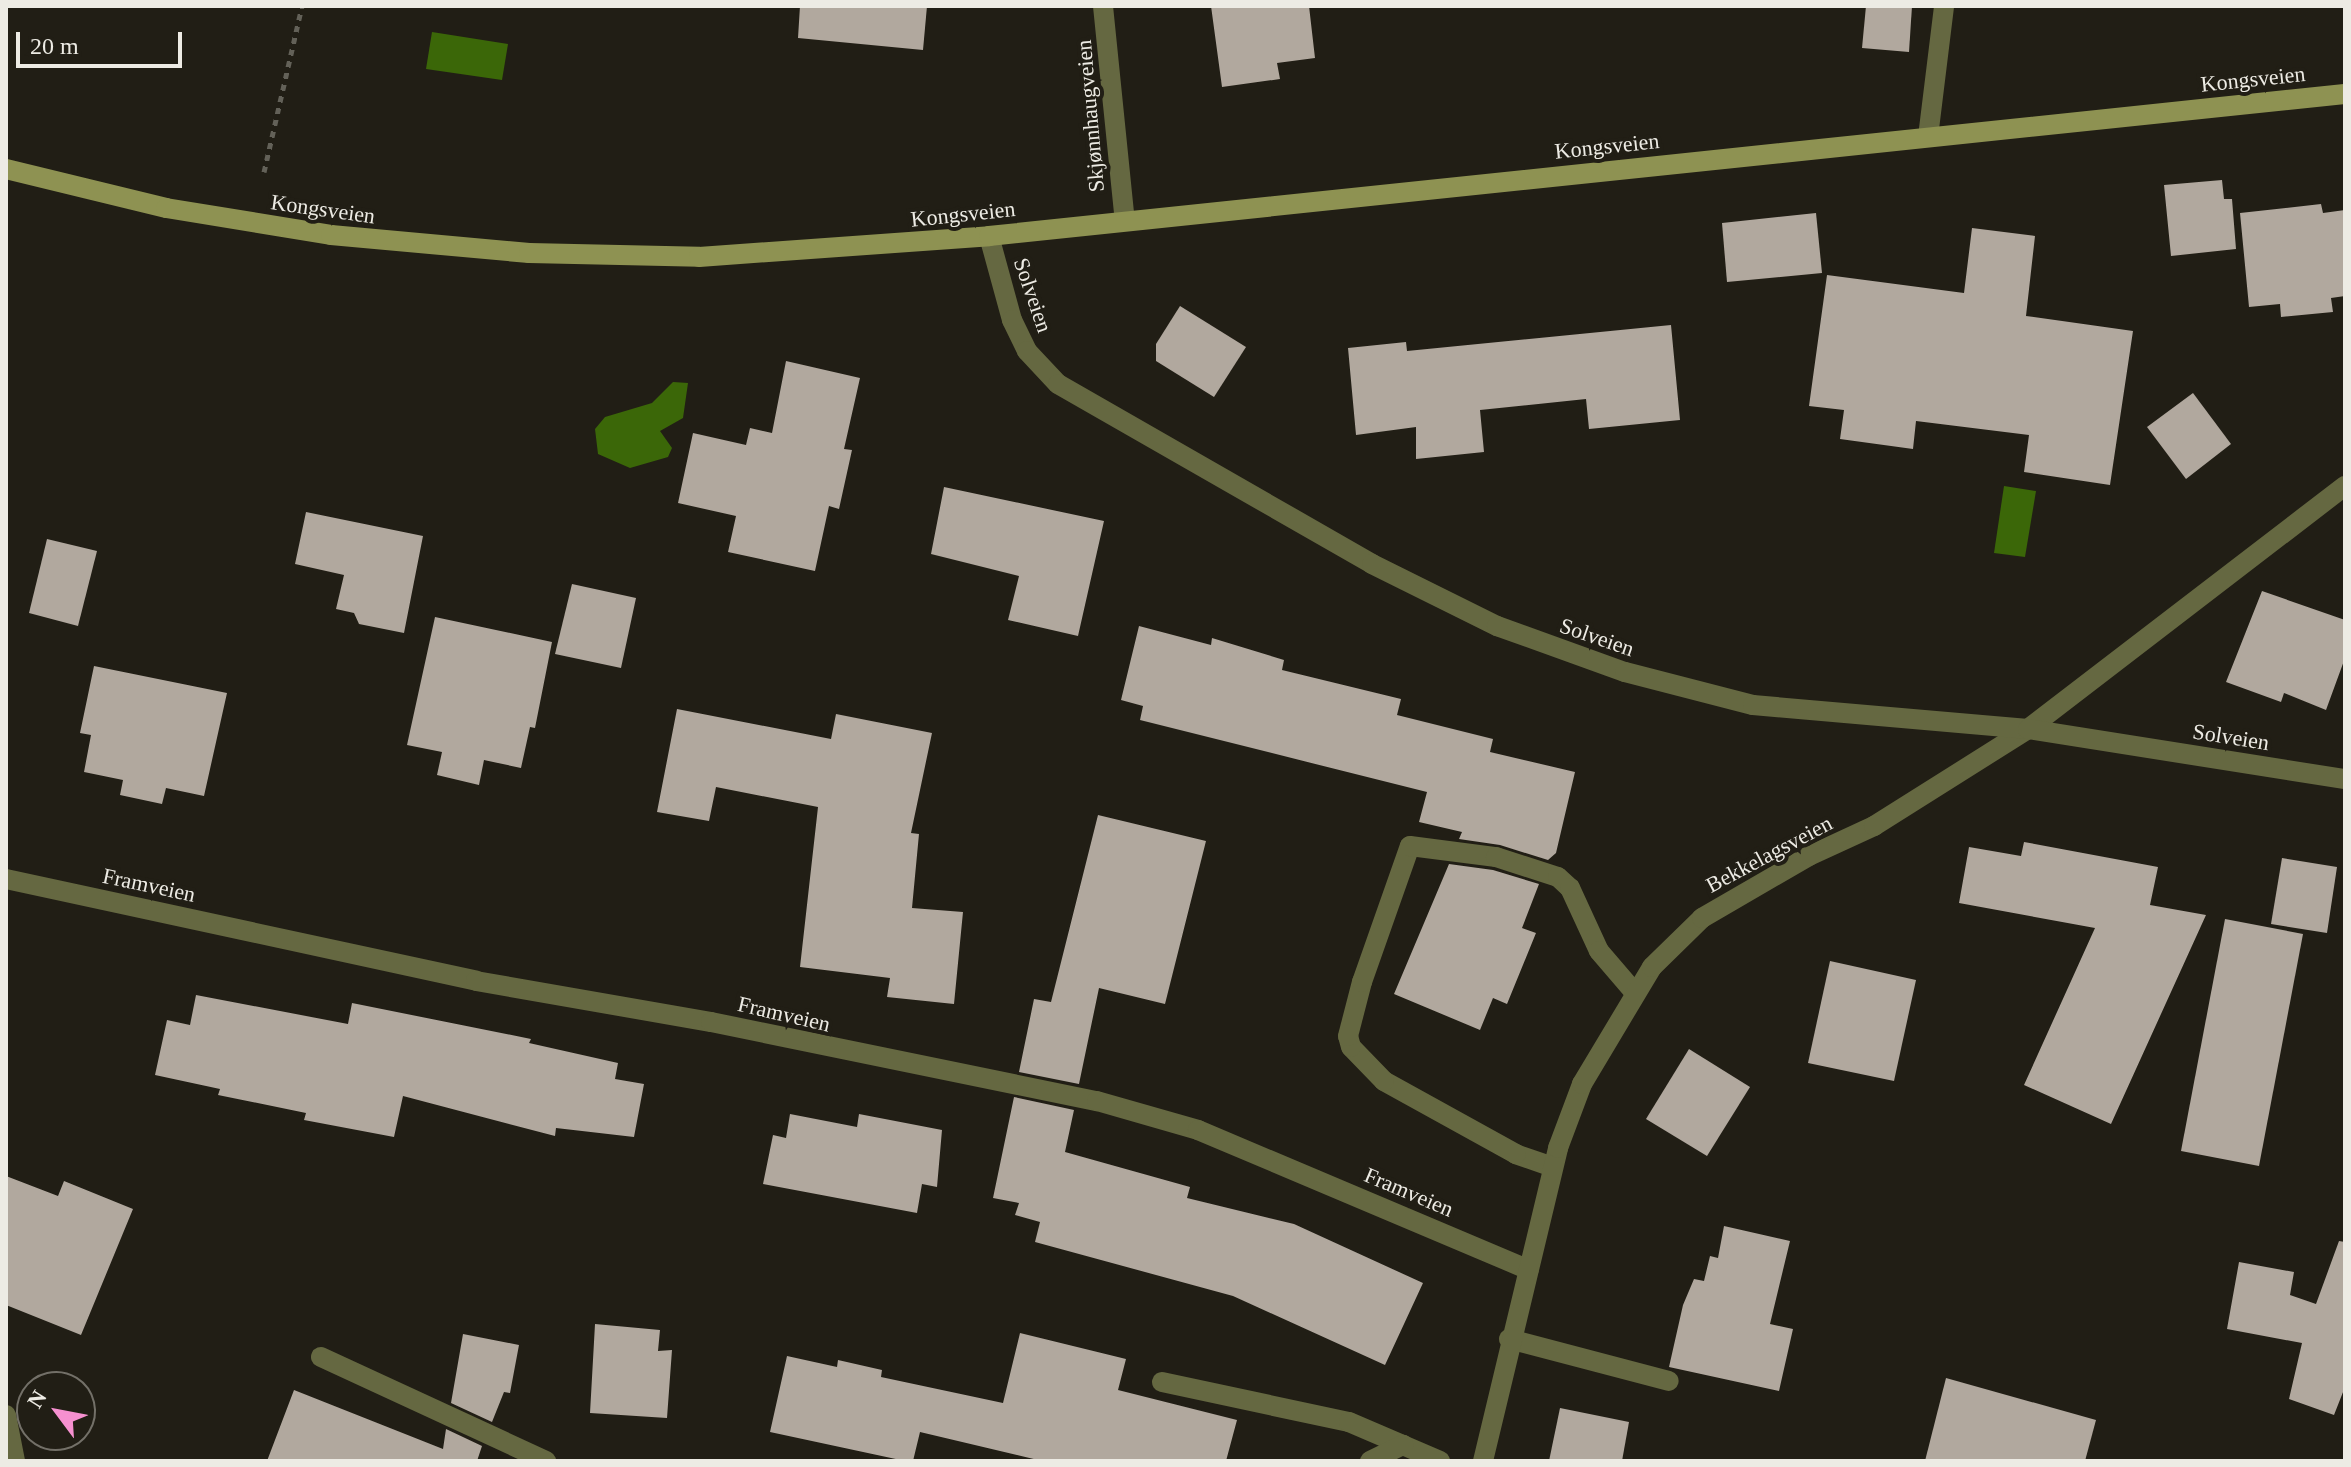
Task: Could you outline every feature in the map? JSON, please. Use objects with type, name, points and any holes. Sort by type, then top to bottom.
[{"type":"main road","name":"Kongsveien","points":[[6,169],[247,222],[383,242],[514,252],[699,257],[989,236],[2345,94]]},
{"type":"street","name":"Skjønnhaugveien","points":[[1103,6],[1125,221]]},
{"type":"street","points":[[1928,137],[1944,6]]},
{"type":"street","name":"Solveien","points":[[989,236],[1012,320],[1027,351],[1058,384],[1372,564],[1497,626],[1625,672],[1753,705],[2028,729],[2345,779]]},
{"type":"street","name":"Bekkelagsveien","points":[[1483,1461],[1509,1339],[1553,1167],[1582,1084],[1652,967],[1702,918],[1885,820],[2028,729],[2345,486]]},
{"type":"street","points":[[1553,1167],[1516,1154],[1403,1092],[1366,1066],[1351,1047],[1348,1036],[1362,982],[1410,846],[1496,857],[1558,877],[1570,888],[1599,951],[1635,993]]},
{"type":"street","name":"Framveien","points":[[6,879],[476,981],[711,1022],[1097,1101],[1198,1130],[1529,1270]]},
{"type":"street","points":[[1509,1339],[1669,1381]]},
{"type":"street","points":[[321,1357],[546,1461]]},
{"type":"street","points":[[1162,1382],[1349,1422],[1440,1461]]},
{"type":"street","points":[[6,1415],[15,1461]]},
{"type":"street","points":[[1370,1461],[1403,1445]]},
{"type":"path","points":[[264,172],[302,6]]},
{"type":"shaded area","points":[[432,32],[508,44],[502,80],[426,69]]},
{"type":"shaded area","points":[[673,382],[688,383],[683,418],[660,431],[672,448],[668,457],[630,468],[598,454],[595,429],[605,417],[652,403]]},
{"type":"shaded area","points":[[2004,486],[2036,491],[2025,557],[1994,553]]},
{"type":"building","points":[[800,6],[927,6],[923,50],[798,38]]},
{"type":"building","points":[[1211,6],[1309,6],[1315,58],[1277,63],[1280,79],[1222,87]]},
{"type":"building","points":[[1866,6],[1912,6],[1909,52],[1862,48]]},
{"type":"building","points":[[2222,180],[2224,199],[2232,199],[2236,249],[2171,256],[2164,185]]},
{"type":"building","points":[[2321,204],[2323,213],[2345,210],[2345,296],[2331,298],[2333,312],[2281,317],[2280,304],[2249,307],[2240,213]]},
{"type":"building","points":[[1816,213],[1822,273],[1727,282],[1722,223]]},
{"type":"building","points":[[1972,228],[2035,236],[2026,316],[2133,331],[2110,485],[2024,472],[2029,435],[1916,421],[1913,449],[1840,439],[1844,410],[1809,406],[1827,275],[1964,293]]},
{"type":"building","points":[[1180,306],[1246,347],[1214,397],[1156,361],[1156,344]]},
{"type":"building","points":[[1671,325],[1680,420],[1589,429],[1586,399],[1480,410],[1484,452],[1416,459],[1416,427],[1356,435],[1348,348],[1406,342],[1407,351]]},
{"type":"building","points":[[786,361],[860,378],[844,449],[852,450],[839,509],[829,506],[815,571],[728,552],[736,516],[678,503],[693,433],[746,445],[750,428],[772,433]]},
{"type":"building","points":[[2193,393],[2231,444],[2186,479],[2147,427]]},
{"type":"building","points":[[944,487],[1104,521],[1078,636],[1008,620],[1019,576],[931,554]]},
{"type":"building","points":[[306,512],[423,536],[404,633],[359,624],[354,613],[336,609],[344,575],[295,564]]},
{"type":"building","points":[[47,539],[97,551],[78,626],[29,613]]},
{"type":"building","points":[[572,584],[636,598],[621,668],[555,654]]},
{"type":"building","points":[[2262,591],[2345,620],[2345,658],[2326,710],[2284,693],[2281,702],[2226,682]]},
{"type":"building","points":[[435,617],[552,642],[535,728],[530,727],[521,768],[484,760],[479,785],[437,775],[442,752],[407,745]]},
{"type":"building","points":[[1139,626],[1211,645],[1212,638],[1284,660],[1282,670],[1401,699],[1397,715],[1493,739],[1490,752],[1575,772],[1556,853],[1548,860],[1500,845],[1459,839],[1462,832],[1419,822],[1427,792],[1140,720],[1143,706],[1121,700]]},
{"type":"building","points":[[94,666],[227,693],[204,796],[166,788],[162,804],[120,795],[123,780],[84,772],[91,735],[80,733]]},
{"type":"building","points":[[677,709],[831,739],[836,714],[932,733],[911,833],[919,834],[912,908],[963,912],[954,1004],[887,997],[890,978],[800,967],[818,807],[716,787],[709,821],[657,812]]},
{"type":"building","points":[[1098,815],[1206,841],[1165,1004],[1099,988],[1079,1084],[1019,1072],[1034,999],[1051,1002]]},
{"type":"building","points":[[2024,842],[2158,867],[2150,905],[2206,915],[2111,1124],[2024,1085],[2095,928],[1959,903],[1969,847],[2021,856]]},
{"type":"building","points":[[2282,858],[2337,867],[2327,933],[2271,924]]},
{"type":"building","points":[[1449,864],[1493,870],[1539,884],[1522,928],[1536,933],[1507,1004],[1493,998],[1480,1030],[1394,994]]},
{"type":"building","points":[[2225,919],[2303,934],[2259,1166],[2181,1151]]},
{"type":"building","points":[[1830,961],[1916,980],[1894,1081],[1808,1063]]},
{"type":"building","points":[[196,995],[348,1024],[352,1003],[531,1039],[529,1043],[618,1063],[615,1079],[644,1084],[634,1137],[556,1128],[555,1136],[403,1096],[394,1137],[304,1120],[306,1113],[218,1095],[220,1089],[155,1075],[167,1020],[190,1025]]},
{"type":"building","points":[[1689,1049],[1750,1087],[1707,1156],[1646,1119]]},
{"type":"building","points":[[1014,1097],[1074,1110],[1065,1152],[1190,1187],[1187,1198],[1294,1224],[1423,1283],[1385,1365],[1233,1296],[1035,1242],[1040,1222],[1015,1215],[1019,1203],[993,1198]]},
{"type":"building","points":[[790,1114],[857,1127],[859,1114],[942,1130],[937,1187],[922,1184],[917,1213],[763,1184],[773,1135],[786,1138]]},
{"type":"building","points":[[6,1176],[58,1196],[64,1181],[133,1209],[81,1335],[6,1305]]},
{"type":"building","points":[[1724,1226],[1790,1241],[1770,1324],[1793,1329],[1779,1391],[1669,1367],[1683,1305],[1694,1279],[1704,1281],[1710,1256],[1718,1258]]},
{"type":"building","points":[[2339,1241],[2345,1242],[2345,1387],[2334,1415],[2289,1399],[2302,1343],[2227,1329],[2239,1262],[2294,1272],[2290,1295],[2316,1304]]},
{"type":"building","points":[[595,1324],[660,1330],[658,1351],[672,1350],[667,1418],[590,1413]]},
{"type":"building","points":[[1020,1333],[1126,1359],[1118,1390],[1237,1420],[1226,1461],[1042,1461],[920,1432],[913,1461],[905,1461],[770,1432],[787,1356],[837,1367],[838,1360],[882,1370],[881,1377],[1003,1403]]},
{"type":"building","points":[[463,1334],[519,1345],[510,1393],[504,1392],[492,1422],[451,1403]]},
{"type":"building","points":[[1946,1378],[2096,1420],[2085,1461],[1925,1461]]},
{"type":"building","points":[[294,1390],[443,1449],[446,1429],[482,1446],[477,1461],[267,1461]]},
{"type":"building","points":[[1560,1408],[1629,1422],[1622,1461],[1549,1461]]}]
